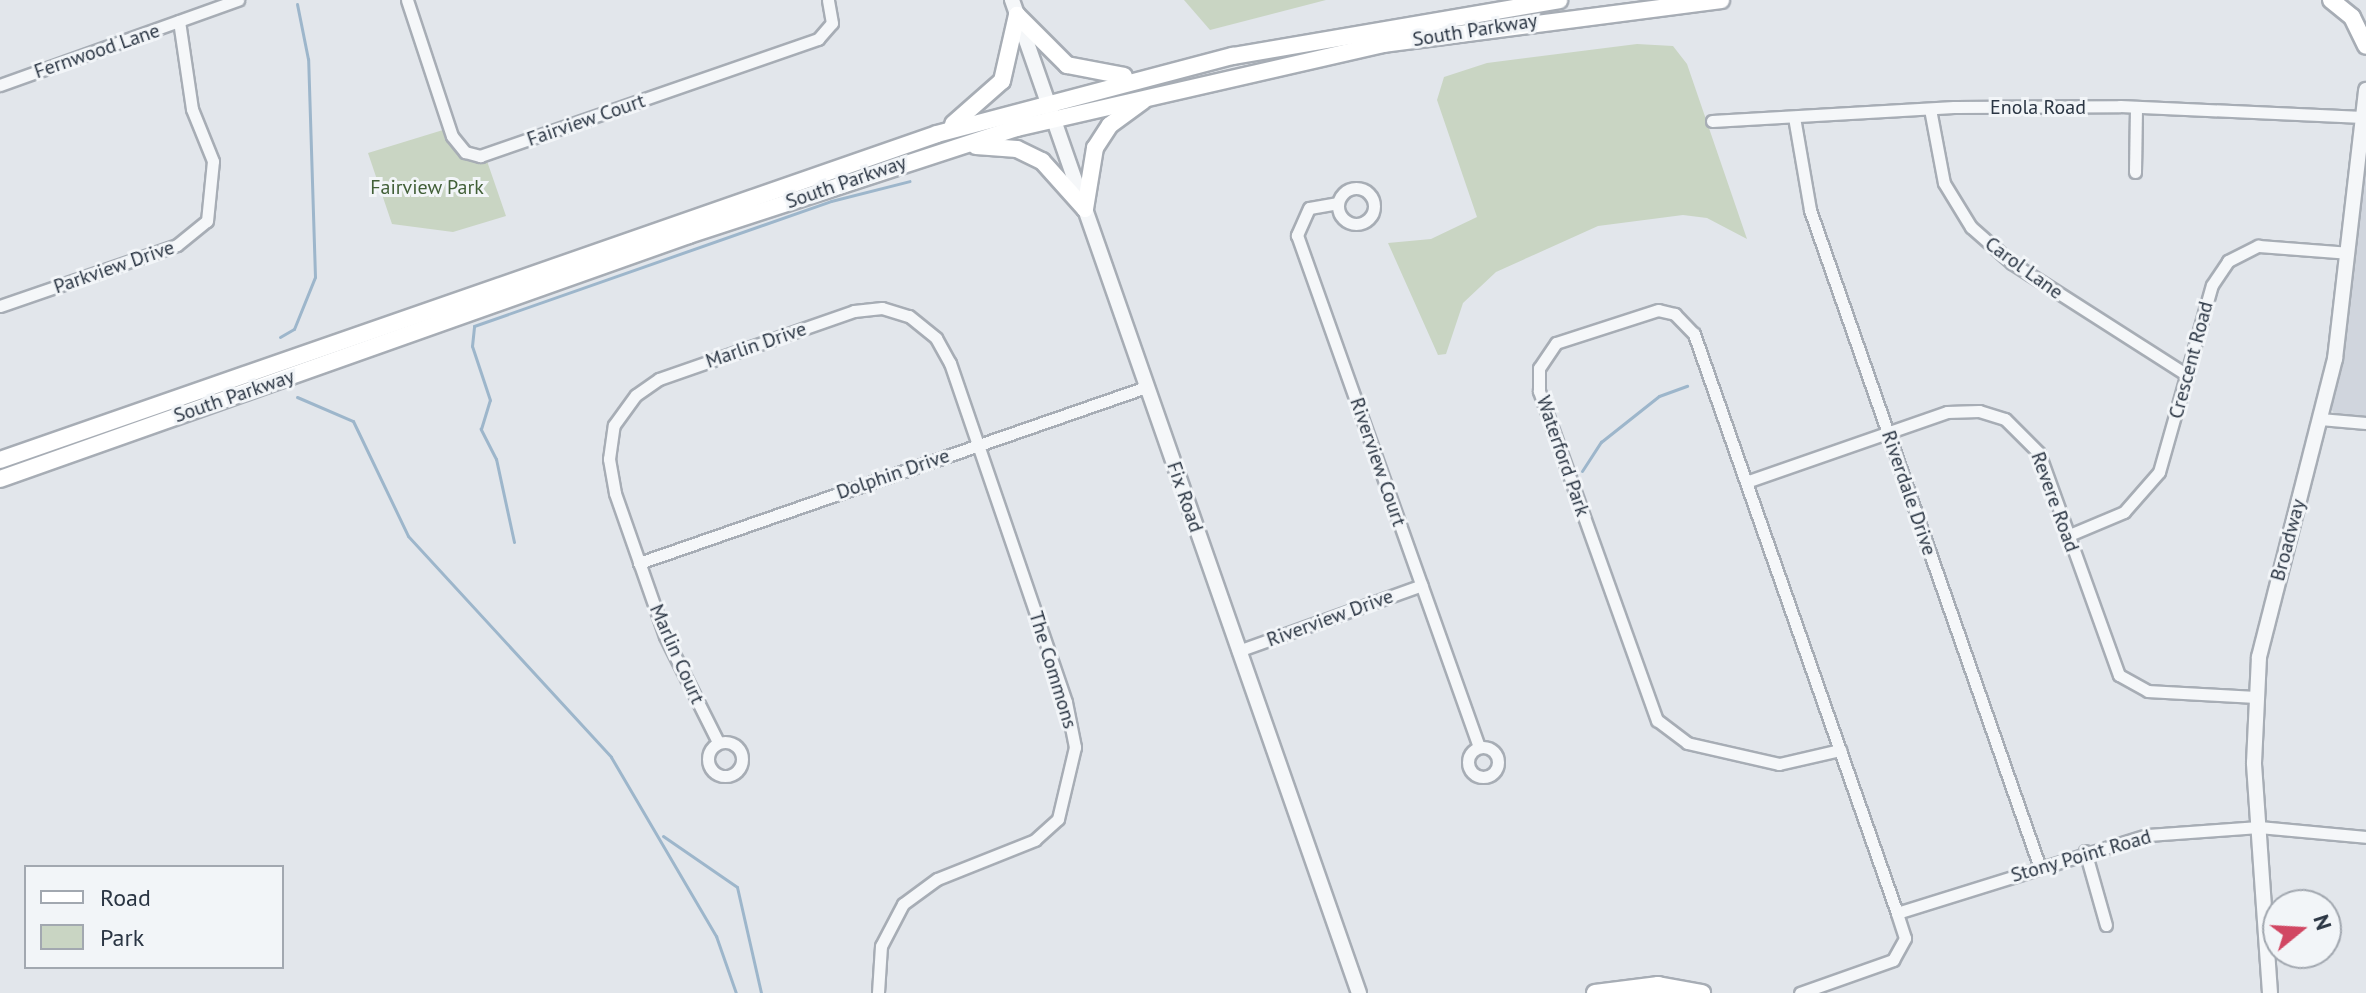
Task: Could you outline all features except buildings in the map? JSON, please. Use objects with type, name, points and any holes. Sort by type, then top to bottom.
[{"type":"main road","name":"South Parkway","points":[[0,479],[1145,77],[1359,30],[1559,0]]},
{"type":"main road","name":"South Parkway","points":[[0,460],[937,134],[1500,25],[1721,0]]},
{"type":"main road","points":[[2331,0],[2352,17],[2366,46]]},
{"type":"main road","points":[[1015,7],[1067,65],[1095,75],[1145,77]]},
{"type":"main road","points":[[937,134],[986,101],[1002,81],[1015,7]]},
{"type":"main road","points":[[1085,209],[1090,165],[1103,135],[1122,114],[1165,90]]},
{"type":"main road","points":[[938,151],[988,145],[1030,154],[1051,168],[1085,209]]},
{"type":"main road","points":[[1595,993],[1658,985],[1702,993]]},
{"type":"street","name":"Fernwood Lane","points":[[0,85],[238,0]]},
{"type":"street","name":"Fairview Court","points":[[407,0],[452,136],[465,152],[480,156],[818,39],[832,23],[828,0]]},
{"type":"street","name":"Fix Road","points":[[1015,7],[1359,993]]},
{"type":"street","name":"Parkview Drive","points":[[0,306],[177,245],[207,221],[213,161],[192,109],[179,21]]},
{"type":"street","name":"Broadway","points":[[2270,993],[2259,827],[2255,697],[2263,633],[2338,344],[2366,90]]},
{"type":"street","name":"Enola Road","points":[[1712,121],[1930,109],[2136,107],[2363,117]]},
{"type":"street","points":[[2135,172],[2136,107]]},
{"type":"street","name":"Carol Lane","points":[[1930,109],[1944,183],[1971,227],[2023,271],[2187,375]]},
{"type":"street","name":"Riverdale Drive","points":[[1794,117],[1810,210],[2039,865]]},
{"type":"street","name":"Riverview Court","points":[[1338,203],[1309,208],[1297,235],[1479,747]]},
{"type":"street","name":"Crescent Road","points":[[2067,536],[2112,520],[2144,493],[2159,472],[2212,285],[2228,261],[2258,246],[2348,253]]},
{"type":"street","name":"Marlin Drive","points":[[639,563],[611,478],[614,425],[647,386],[704,363],[854,311],[894,310],[921,323],[942,347],[979,445]]},
{"type":"street","name":"Waterford Park","points":[[1800,993],[1898,957],[1905,938],[1897,913],[1840,750],[1694,334],[1675,314],[1645,311],[1563,339],[1542,360],[1539,391],[1657,720],[1687,743],[1779,764],[1840,750]]},
{"type":"street","name":"Dolphin Drive","points":[[639,563],[1146,387]]},
{"type":"street","name":"Revere Road","points":[[1746,482],[1961,409],[2005,419],[2039,453],[2119,675],[2148,691],[2255,697]]},
{"type":"street","points":[[2320,419],[2366,423]]},
{"type":"street","name":"The Commons","points":[[878,993],[881,946],[903,904],[937,879],[1035,840],[1058,819],[1069,790],[1075,747],[1066,702],[979,445]]},
{"type":"street","name":"Marlin Court","points":[[639,563],[665,636],[718,742]]},
{"type":"street","name":"Riverview Drive","points":[[1238,651],[1422,585]]},
{"type":"street","name":"Stony Point Road","points":[[1897,913],[2039,865],[2148,835],[2259,827],[2366,837]]},
{"type":"street","points":[[2085,851],[2106,925]]},
{"type":"shaded area","points":[[2366,159],[2366,418],[2335,415],[2330,407],[2345,341]]},
{"type":"green space","points":[[1184,0],[1326,0],[1210,30]]},
{"type":"green space","points":[[1637,44],[1673,46],[1687,64],[1747,239],[1707,218],[1683,215],[1598,226],[1496,272],[1463,303],[1446,354],[1438,355],[1388,243],[1431,239],[1477,217],[1437,100],[1444,77],[1487,63]]},
{"type":"green space","name":"Fairview Park","points":[[443,130],[462,158],[487,161],[506,216],[453,232],[392,224],[368,153]]},
{"type":"waterway","points":[[280,337],[294,329],[315,277],[308,59],[297,4]]},
{"type":"waterway","points":[[514,542],[496,459],[481,429],[490,400],[472,346],[474,326],[831,201],[910,181]]},
{"type":"waterway","points":[[1582,471],[1601,442],[1659,396],[1687,386]]},
{"type":"waterway","points":[[297,397],[353,421],[408,536],[611,757],[716,936],[736,993]]},
{"type":"waterway","points":[[663,836],[737,887],[761,993]]}]
